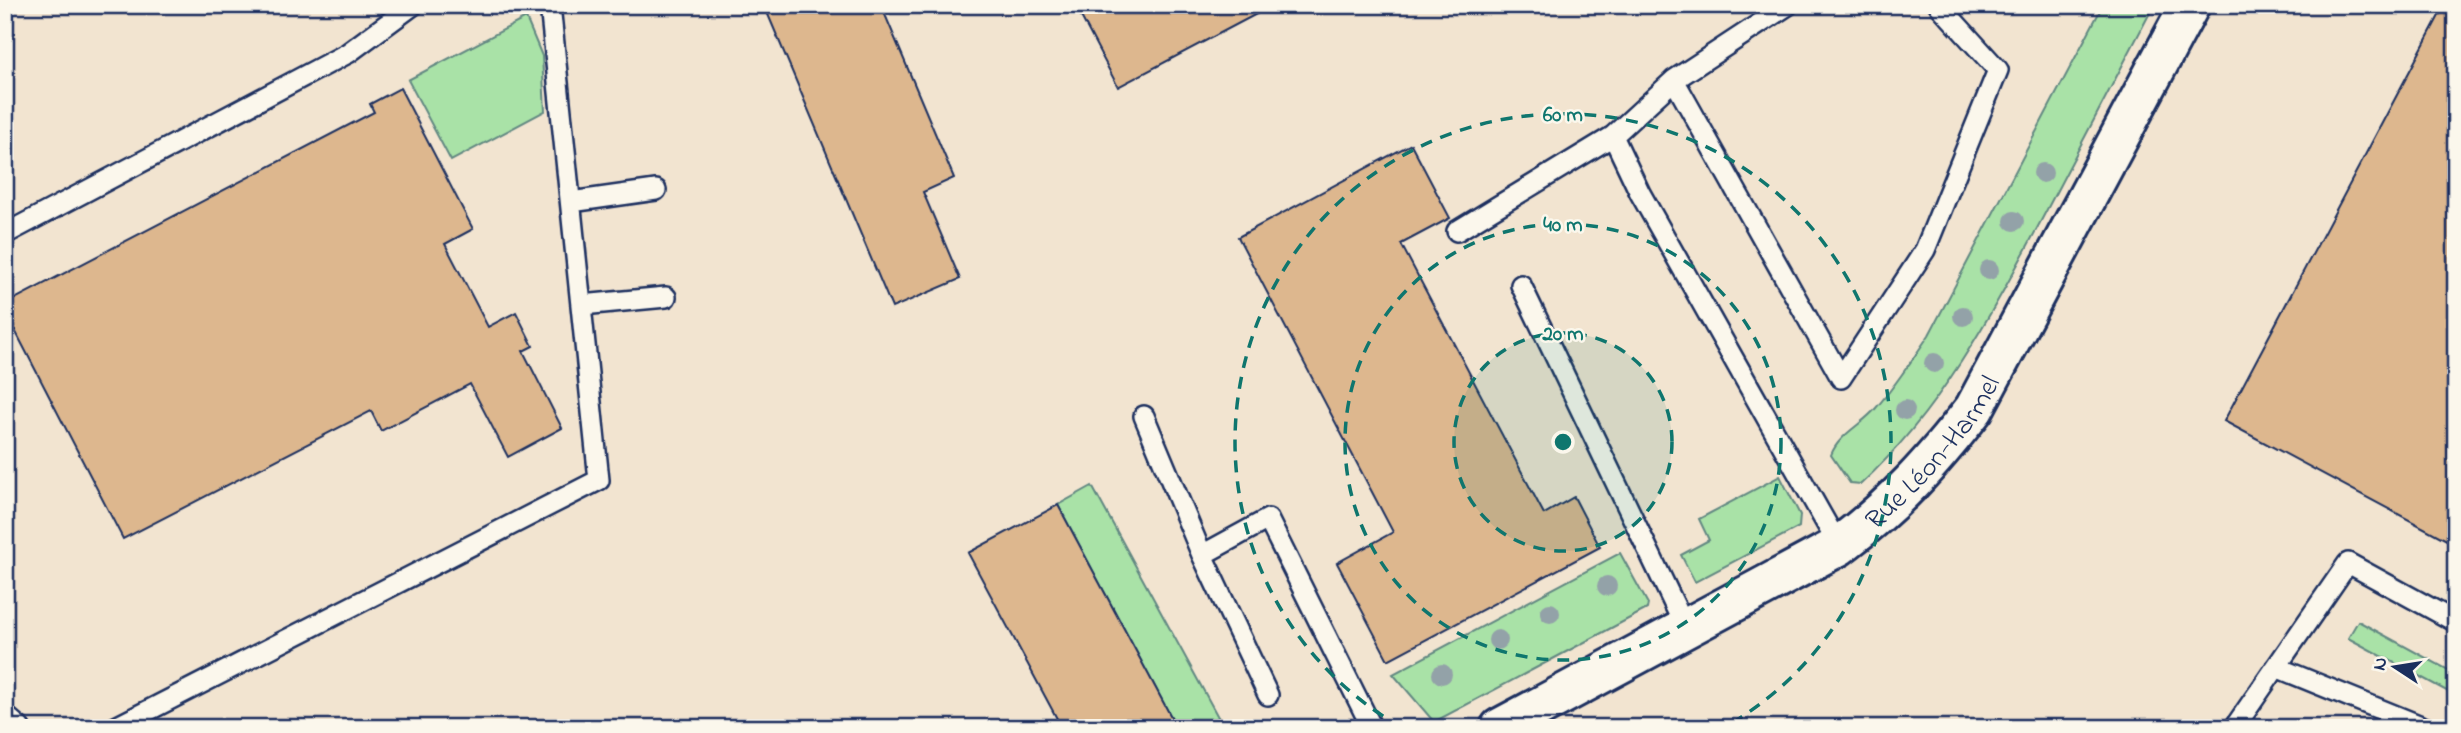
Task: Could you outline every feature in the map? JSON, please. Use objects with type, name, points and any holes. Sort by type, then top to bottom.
[{"type":"street","name":"Rue Léon-Harmel","points":[[1500,728],[1839,546],[1878,517],[1928,469],[1974,409],[2190,5]]},
{"type":"lane","points":[[5,234],[348,52],[413,5]]},
{"type":"lane","points":[[114,728],[599,480],[550,5]]},
{"type":"lane","points":[[1457,231],[1613,136],[1674,80],[1788,5]]},
{"type":"lane","points":[[1674,80],[1841,377],[1925,250],[1998,70],[1939,5]]},
{"type":"lane","points":[[1613,136],[1640,193],[1839,546]]},
{"type":"lane","points":[[570,202],[656,190]]},
{"type":"lane","points":[[1521,285],[1686,629]]},
{"type":"lane","points":[[582,305],[666,297]]},
{"type":"lane","points":[[1144,416],[1202,555],[1268,695]]},
{"type":"lane","points":[[1202,555],[1268,519],[1372,728]]},
{"type":"lane","points":[[2234,728],[2348,563],[2456,622]]},
{"type":"lane","points":[[2277,667],[2426,728]]},
{"type":"lane","points":[[5,715],[20,728]]},
{"type":"shaded area","points":[[5,5],[2456,5],[2456,728],[5,728]]},
{"type":"green space","points":[[2103,5],[2154,5],[2024,253],[1963,358],[1941,392],[1890,455],[1861,484],[1850,483],[1831,455],[1839,441],[1883,399],[1929,335]]},
{"type":"green space","points":[[526,18],[542,56],[545,111],[451,161],[408,80]]},
{"type":"green space","points":[[1780,476],[1800,515],[1799,527],[1695,582],[1681,555],[1709,540],[1699,519]]},
{"type":"green space","points":[[1092,486],[1224,728],[1177,728],[1058,505]]},
{"type":"green space","points":[[1620,553],[1648,604],[1647,609],[1434,722],[1393,674]]},
{"type":"green space","points":[[2358,621],[2456,674],[2456,696],[2348,638]]},
{"type":"building","points":[[764,5],[828,5],[831,13],[849,5],[881,5],[954,178],[923,192],[960,279],[892,308]]},
{"type":"building","points":[[1075,5],[1264,5],[1266,9],[1118,87]]},
{"type":"building","points":[[2434,5],[2456,5],[2456,545],[2224,421],[2442,10]]},
{"type":"building","points":[[400,88],[473,229],[445,244],[488,327],[516,312],[533,346],[523,351],[562,428],[508,457],[470,384],[381,431],[371,411],[123,539],[5,311],[5,304],[374,112],[370,104]]},
{"type":"building","points":[[1411,144],[1450,218],[1401,244],[1544,514],[1574,497],[1600,547],[1388,660],[1337,563],[1393,532],[1238,237]]},
{"type":"building","points":[[1058,505],[1177,728],[1062,728],[968,553]]}]
